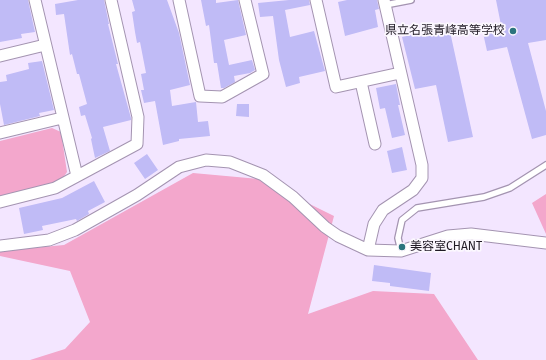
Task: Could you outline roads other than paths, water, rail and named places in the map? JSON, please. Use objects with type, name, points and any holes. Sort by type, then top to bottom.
[{"type":"street","points":[[35,0],[77,176]]},
{"type":"street","points":[[0,202],[55,188],[137,144],[138,117],[111,0]]},
{"type":"street","points":[[179,0],[200,96],[222,96],[263,74],[245,0]]},
{"type":"street","points":[[316,0],[336,87],[400,73]]},
{"type":"street","points":[[368,250],[374,224],[383,210],[413,190],[422,178],[422,165],[385,3]]},
{"type":"street","points":[[0,56],[45,45]]},
{"type":"street","points":[[361,82],[375,144]]},
{"type":"street","points":[[0,133],[62,118]]},
{"type":"street","points":[[0,246],[49,240],[75,230],[137,195],[179,167],[206,160],[230,162],[263,175],[293,197],[325,227],[338,236],[368,250],[401,251],[448,236],[471,234],[546,243]]},
{"type":"lane","points":[[385,3],[411,0]]},
{"type":"lane","points":[[401,251],[398,238],[402,220],[417,208],[484,197],[510,188],[546,165]]},
{"type":"place","name":"県立名張青峰高等学校","points":[[513,31]]},
{"type":"place","name":"美容室CHANT","points":[[402,247]]}]
